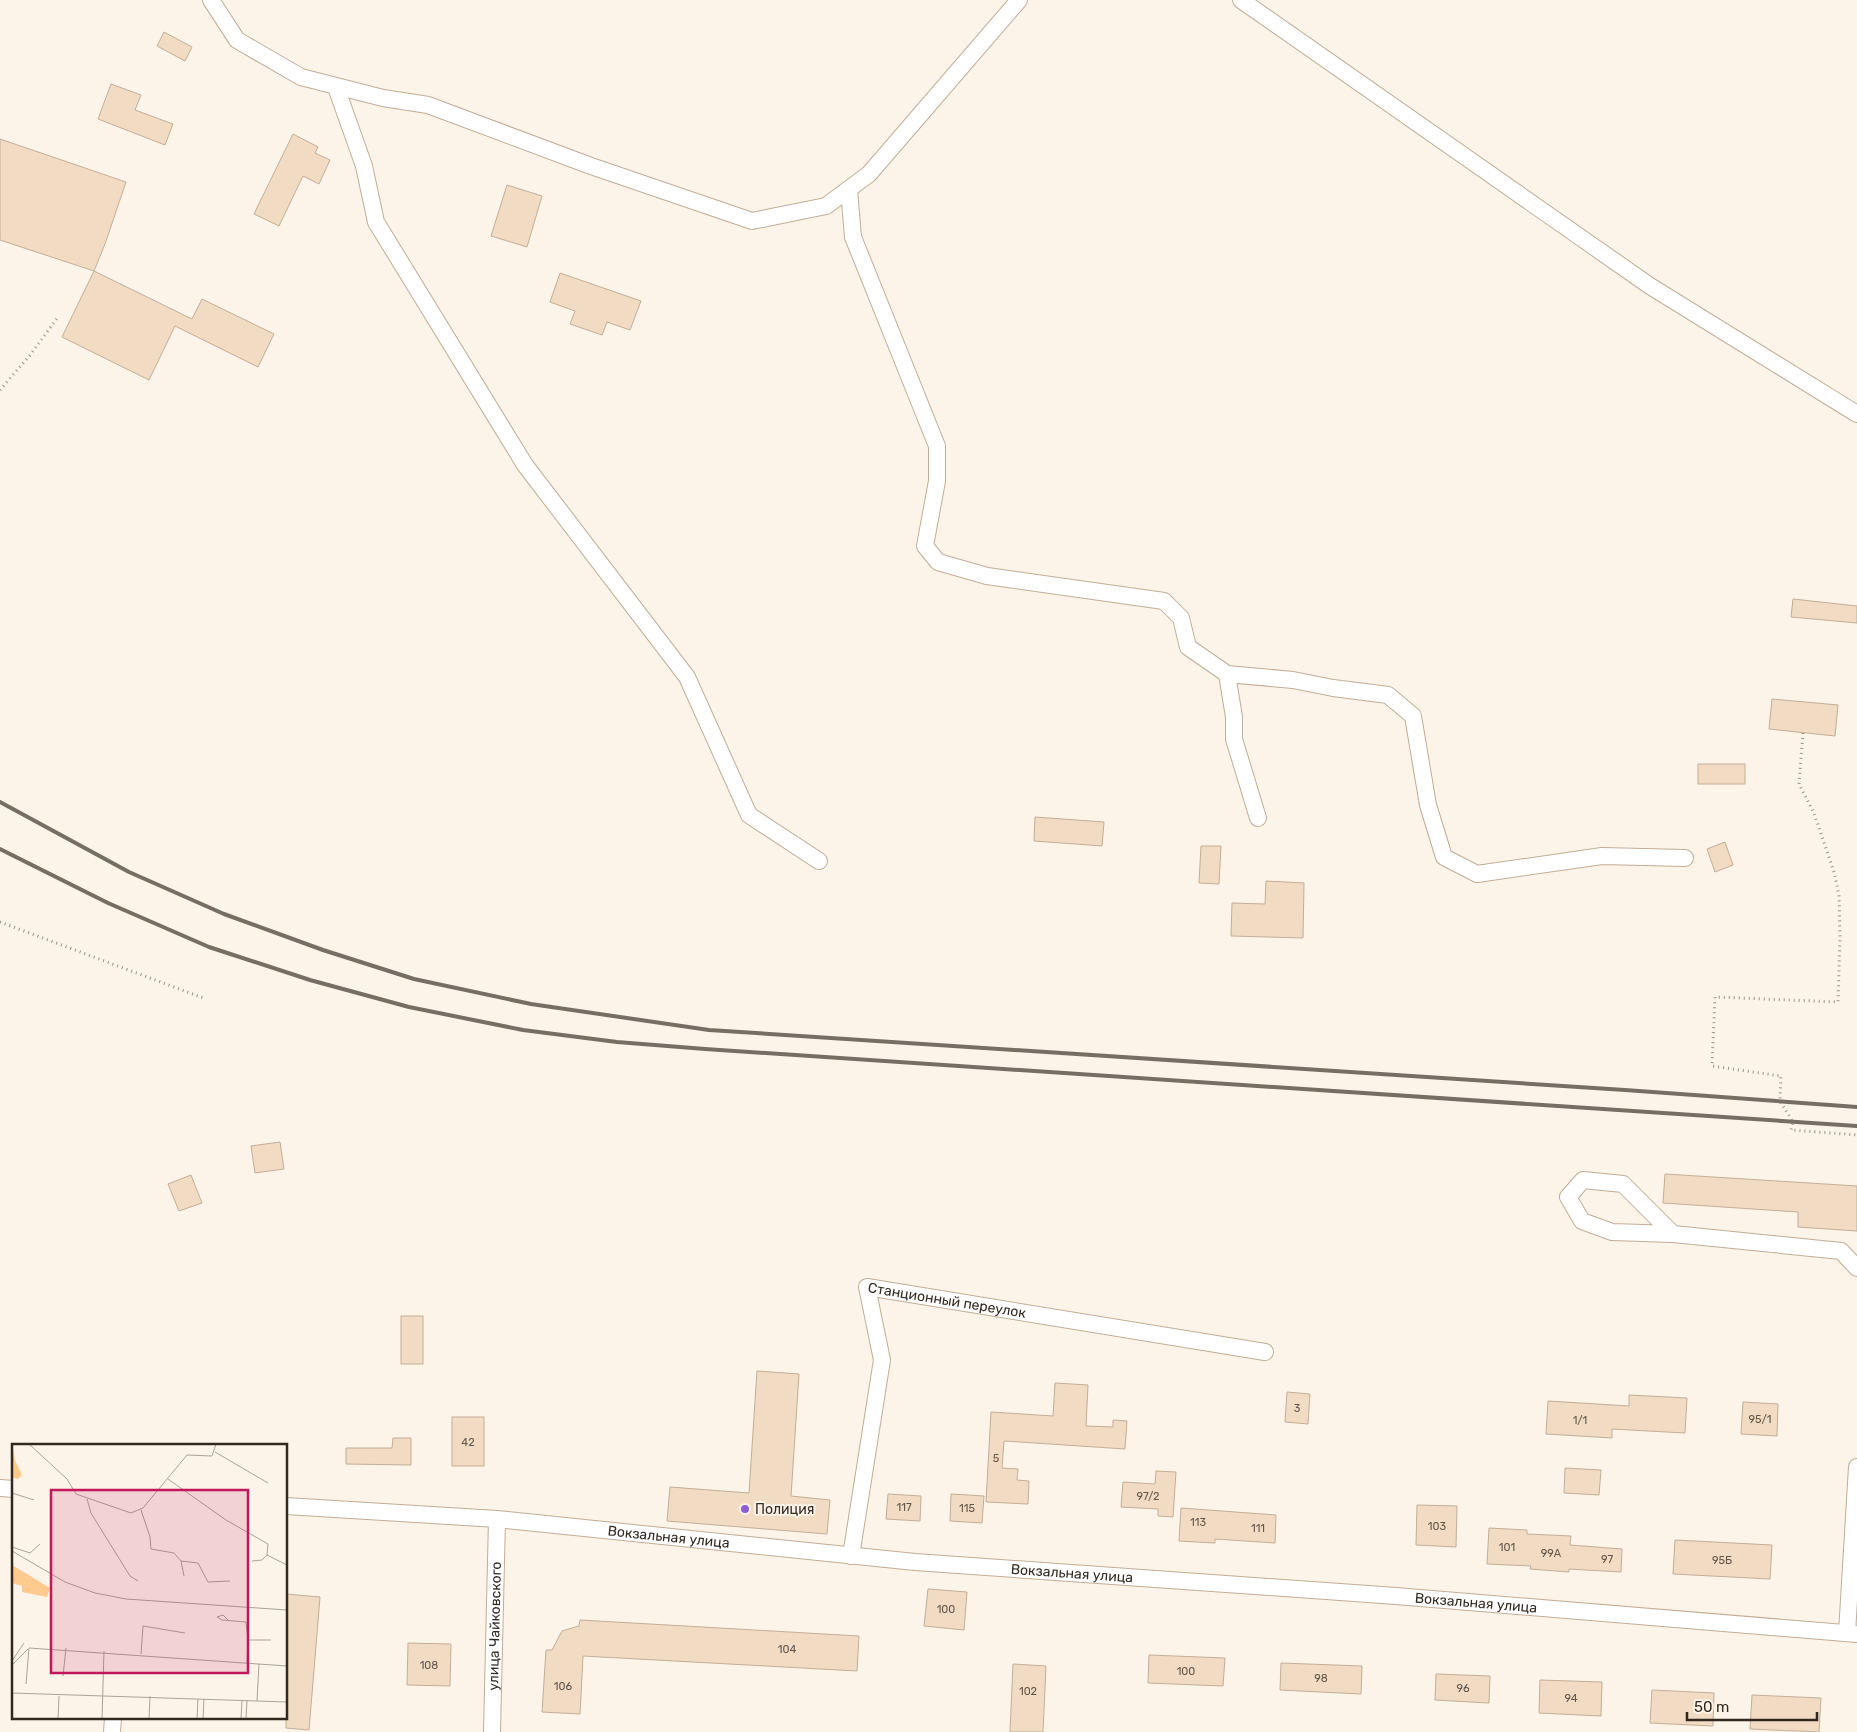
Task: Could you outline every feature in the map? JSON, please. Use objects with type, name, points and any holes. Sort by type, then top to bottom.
[{"type":"street","points":[[211,0],[238,40],[300,77],[383,98],[428,105],[591,166],[752,221],[826,206],[869,174],[1018,0]]},
{"type":"street","points":[[1241,0],[1650,286],[1857,414]]},
{"type":"street","points":[[336,86],[364,166],[376,222],[525,465],[687,678],[749,815],[819,861]]},
{"type":"street","points":[[848,190],[853,237],[937,446],[937,481],[925,546],[938,562],[987,576],[1164,600],[1181,618],[1188,647],[1227,674],[1293,680],[1334,688],[1388,694],[1413,716],[1428,805],[1444,857],[1477,874],[1602,856],[1685,858]]},
{"type":"street","points":[[1227,674],[1234,717],[1234,740],[1258,818]]},
{"type":"street","points":[[1673,1234],[1623,1184],[1583,1180],[1568,1197],[1582,1222],[1612,1232],[1673,1234],[1841,1252],[1857,1268]]},
{"type":"street","name":"Станционный переулок","points":[[851,1556],[882,1360],[867,1287],[1265,1352]]},
{"type":"street","points":[[1852,1633],[1857,1467]]},
{"type":"street","name":"Вокзальная улица","points":[[288,1506],[497,1519],[915,1562],[1416,1598],[1852,1633]]},
{"type":"street","name":"улица Чайковского","points":[[492,1732],[497,1519]]},
{"type":"path","points":[[0,390],[31,354],[58,317]]},
{"type":"path","points":[[1803,732],[1799,784],[1814,813],[1834,872],[1838,895],[1840,937],[1838,1002],[1715,997],[1712,1066],[1781,1076],[1780,1101],[1793,1122],[1791,1130],[1857,1135]]},
{"type":"path","points":[[0,922],[206,999]]},
{"type":"building","points":[[164,32],[192,47],[185,61],[157,46]]},
{"type":"building","points":[[111,84],[141,95],[135,110],[173,124],[165,145],[98,119]]},
{"type":"building","points":[[293,134],[318,147],[315,153],[330,160],[319,184],[303,176],[279,226],[254,214]]},
{"type":"building","points":[[0,139],[126,182],[94,271],[0,240]]},
{"type":"building","points":[[507,185],[542,196],[527,247],[491,236]]},
{"type":"building","points":[[94,271],[192,319],[202,299],[274,334],[258,367],[175,326],[149,380],[62,337]]},
{"type":"building","points":[[560,273],[641,301],[630,330],[607,322],[602,335],[570,324],[575,311],[550,302]]},
{"type":"building","points":[[1793,599],[1857,606],[1857,623],[1791,617]]},
{"type":"building","points":[[1772,699],[1838,705],[1835,736],[1769,729]]},
{"type":"building","points":[[1698,764],[1745,764],[1745,784],[1698,784]]},
{"type":"building","points":[[1035,817],[1104,822],[1102,846],[1034,841]]},
{"type":"building","points":[[1725,842],[1733,865],[1715,872],[1707,849]]},
{"type":"building","points":[[1201,846],[1221,846],[1219,884],[1199,883]]},
{"type":"building","points":[[1266,881],[1304,883],[1303,938],[1231,936],[1232,903],[1265,904]]},
{"type":"building","points":[[280,1142],[284,1169],[255,1173],[251,1146]]},
{"type":"building","points":[[1665,1174],[1857,1186],[1857,1231],[1798,1227],[1798,1212],[1663,1203]]},
{"type":"building","points":[[191,1175],[202,1203],[179,1211],[168,1184]]},
{"type":"building","points":[[401,1316],[423,1316],[423,1364],[401,1364]]},
{"type":"building","points":[[757,1371],[799,1374],[791,1496],[830,1500],[827,1534],[667,1521],[670,1487],[749,1493]]},
{"type":"building","points":[[1055,1383],[1088,1385],[1086,1426],[1113,1427],[1113,1420],[1127,1421],[1125,1449],[1004,1441],[1002,1468],[1018,1469],[1017,1480],[1029,1481],[1028,1504],[986,1502],[991,1412],[1053,1416]]},
{"type":"building","points":[[1287,1392],[1310,1394],[1308,1424],[1285,1422]]},
{"type":"building","points":[[1629,1395],[1687,1398],[1685,1433],[1612,1429],[1612,1438],[1546,1434],[1548,1401],[1629,1406]]},
{"type":"building","points":[[1743,1402],[1778,1404],[1777,1436],[1741,1434]]},
{"type":"building","points":[[452,1417],[484,1417],[484,1466],[452,1466]]},
{"type":"building","points":[[393,1438],[411,1438],[411,1465],[346,1464],[346,1448],[392,1448]]},
{"type":"building","points":[[1565,1468],[1601,1470],[1599,1495],[1564,1493]]},
{"type":"building","points":[[1156,1471],[1176,1472],[1173,1517],[1158,1516],[1158,1509],[1121,1507],[1123,1482],[1155,1484]]},
{"type":"building","points":[[888,1494],[921,1496],[920,1521],[886,1519]]},
{"type":"building","points":[[951,1494],[984,1496],[982,1523],[950,1521]]},
{"type":"building","points":[[1417,1505],[1457,1506],[1456,1547],[1416,1545]]},
{"type":"building","points":[[1181,1508],[1276,1515],[1275,1543],[1215,1539],[1215,1543],[1179,1541]]},
{"type":"building","points":[[1489,1528],[1527,1530],[1527,1534],[1571,1536],[1570,1545],[1622,1549],[1621,1572],[1569,1569],[1569,1572],[1530,1569],[1531,1566],[1487,1564]]},
{"type":"building","points":[[1675,1540],[1772,1545],[1770,1579],[1673,1574]]},
{"type":"building","points":[[928,1589],[967,1592],[964,1630],[924,1626]]},
{"type":"building","points":[[288,1594],[320,1597],[309,1730],[286,1728],[286,1720],[288,1720]]},
{"type":"building","points":[[580,1620],[859,1636],[857,1671],[583,1656],[580,1714],[542,1712],[546,1650],[552,1650],[562,1631],[579,1626]]},
{"type":"building","points":[[408,1643],[451,1644],[450,1686],[407,1685]]},
{"type":"building","points":[[1149,1655],[1225,1658],[1223,1686],[1148,1683]]},
{"type":"building","points":[[1281,1663],[1362,1666],[1361,1694],[1280,1690]]},
{"type":"building","points":[[1013,1664],[1046,1666],[1043,1732],[1010,1732]]},
{"type":"building","points":[[1436,1674],[1490,1676],[1489,1703],[1435,1700]]},
{"type":"building","points":[[1540,1680],[1602,1682],[1601,1716],[1539,1713]]},
{"type":"building","points":[[1652,1690],[1714,1693],[1713,1726],[1650,1723]]},
{"type":"building","points":[[1752,1695],[1821,1698],[1819,1732],[1750,1729]]},
{"type":"railway","points":[[0,802],[129,872],[224,914],[323,950],[414,979],[531,1004],[709,1030],[1857,1107]]},
{"type":"railway","points":[[0,849],[108,903],[209,947],[310,980],[409,1007],[523,1030],[617,1042],[705,1049],[1857,1126]]},
{"type":"place","name":"Полиция","points":[[745,1509]]}]
